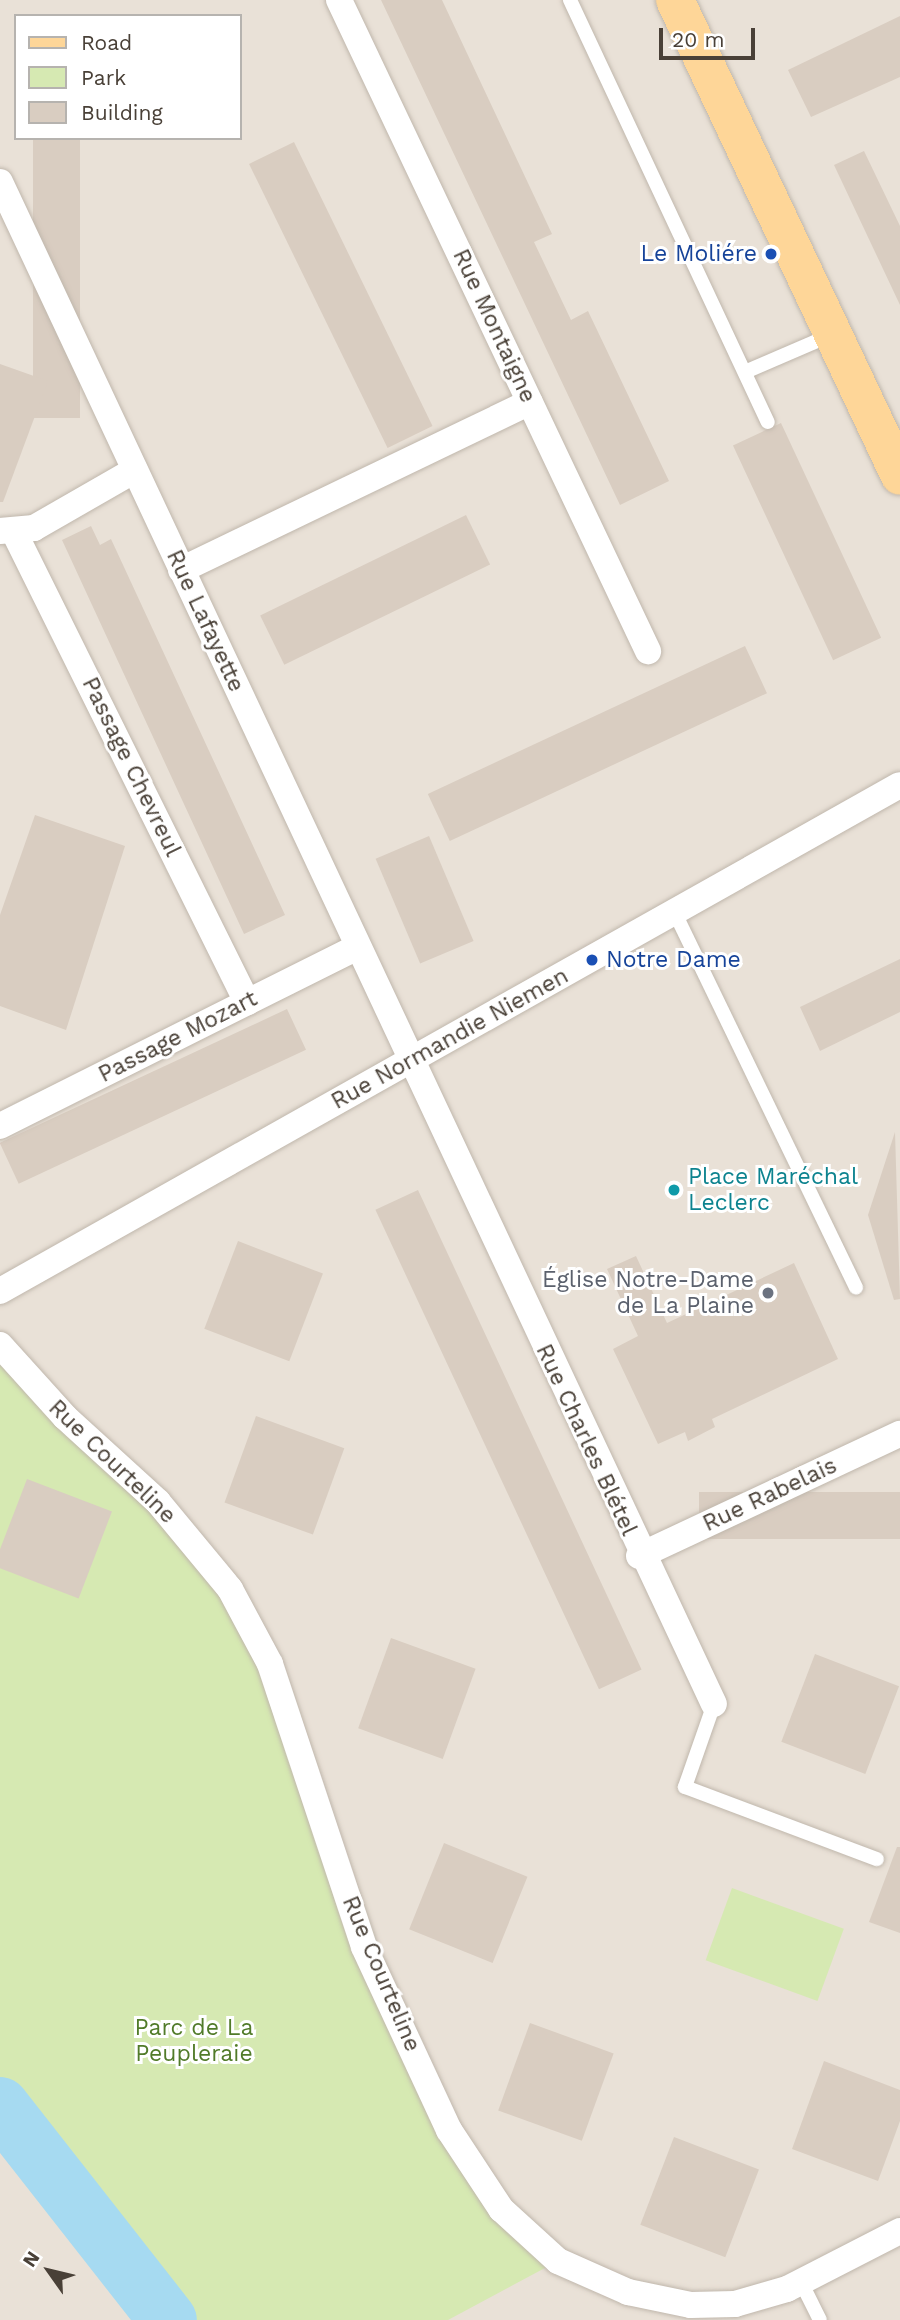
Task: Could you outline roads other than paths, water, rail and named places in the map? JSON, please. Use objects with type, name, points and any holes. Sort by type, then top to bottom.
[{"type":"main road","points":[[675,0],[900,476]]},
{"type":"street","name":"Rue Montaigne","points":[[340,0],[648,651]]},
{"type":"street","name":"Rue Lafayette","points":[[0,182],[410,1060]]},
{"type":"street","points":[[181,570],[530,402]]},
{"type":"street","points":[[7,532],[34,528],[135,470]]},
{"type":"street","name":"Passage Chevreul","points":[[7,532],[247,1002]]},
{"type":"street","name":"Rue Normandie Niemen","points":[[0,1292],[900,785]]},
{"type":"street","name":"Passage Mozart","points":[[0,1126],[356,948]]},
{"type":"street","name":"Rue Charles Blétel","points":[[410,1060],[639,1556],[713,1704]]},
{"type":"street","name":"Rue Courteline","points":[[0,1345],[65,1417],[158,1502],[230,1589],[270,1664],[364,1947],[449,2130],[501,2209],[558,2261],[642,2296],[735,2304],[801,2282],[900,2231]]},
{"type":"street","name":"Rue Rabelais","points":[[639,1556],[900,1434]]},
{"type":"lane","points":[[570,0],[768,422]]},
{"type":"lane","points":[[745,372],[832,334]]},
{"type":"lane","points":[[675,914],[856,1288]]},
{"type":"lane","points":[[713,1704],[685,1787],[877,1858]]},
{"type":"lane","points":[[801,2282],[820,2320]]},
{"type":"waterway","points":[[0,2106],[168,2320]]},
{"type":"place","name":"Le Moliére","points":[[771,254]]},
{"type":"place","name":"Notre Dame","points":[[592,960]]},
{"type":"place","name":"Place Maréchal Leclerc","points":[[674,1190]]},
{"type":"place","name":"Église Notre-Dame de La Plaine","points":[[768,1293]]},
{"type":"park label","name":"Parc de La Peupleraie","points":[[194,2041]]}]
